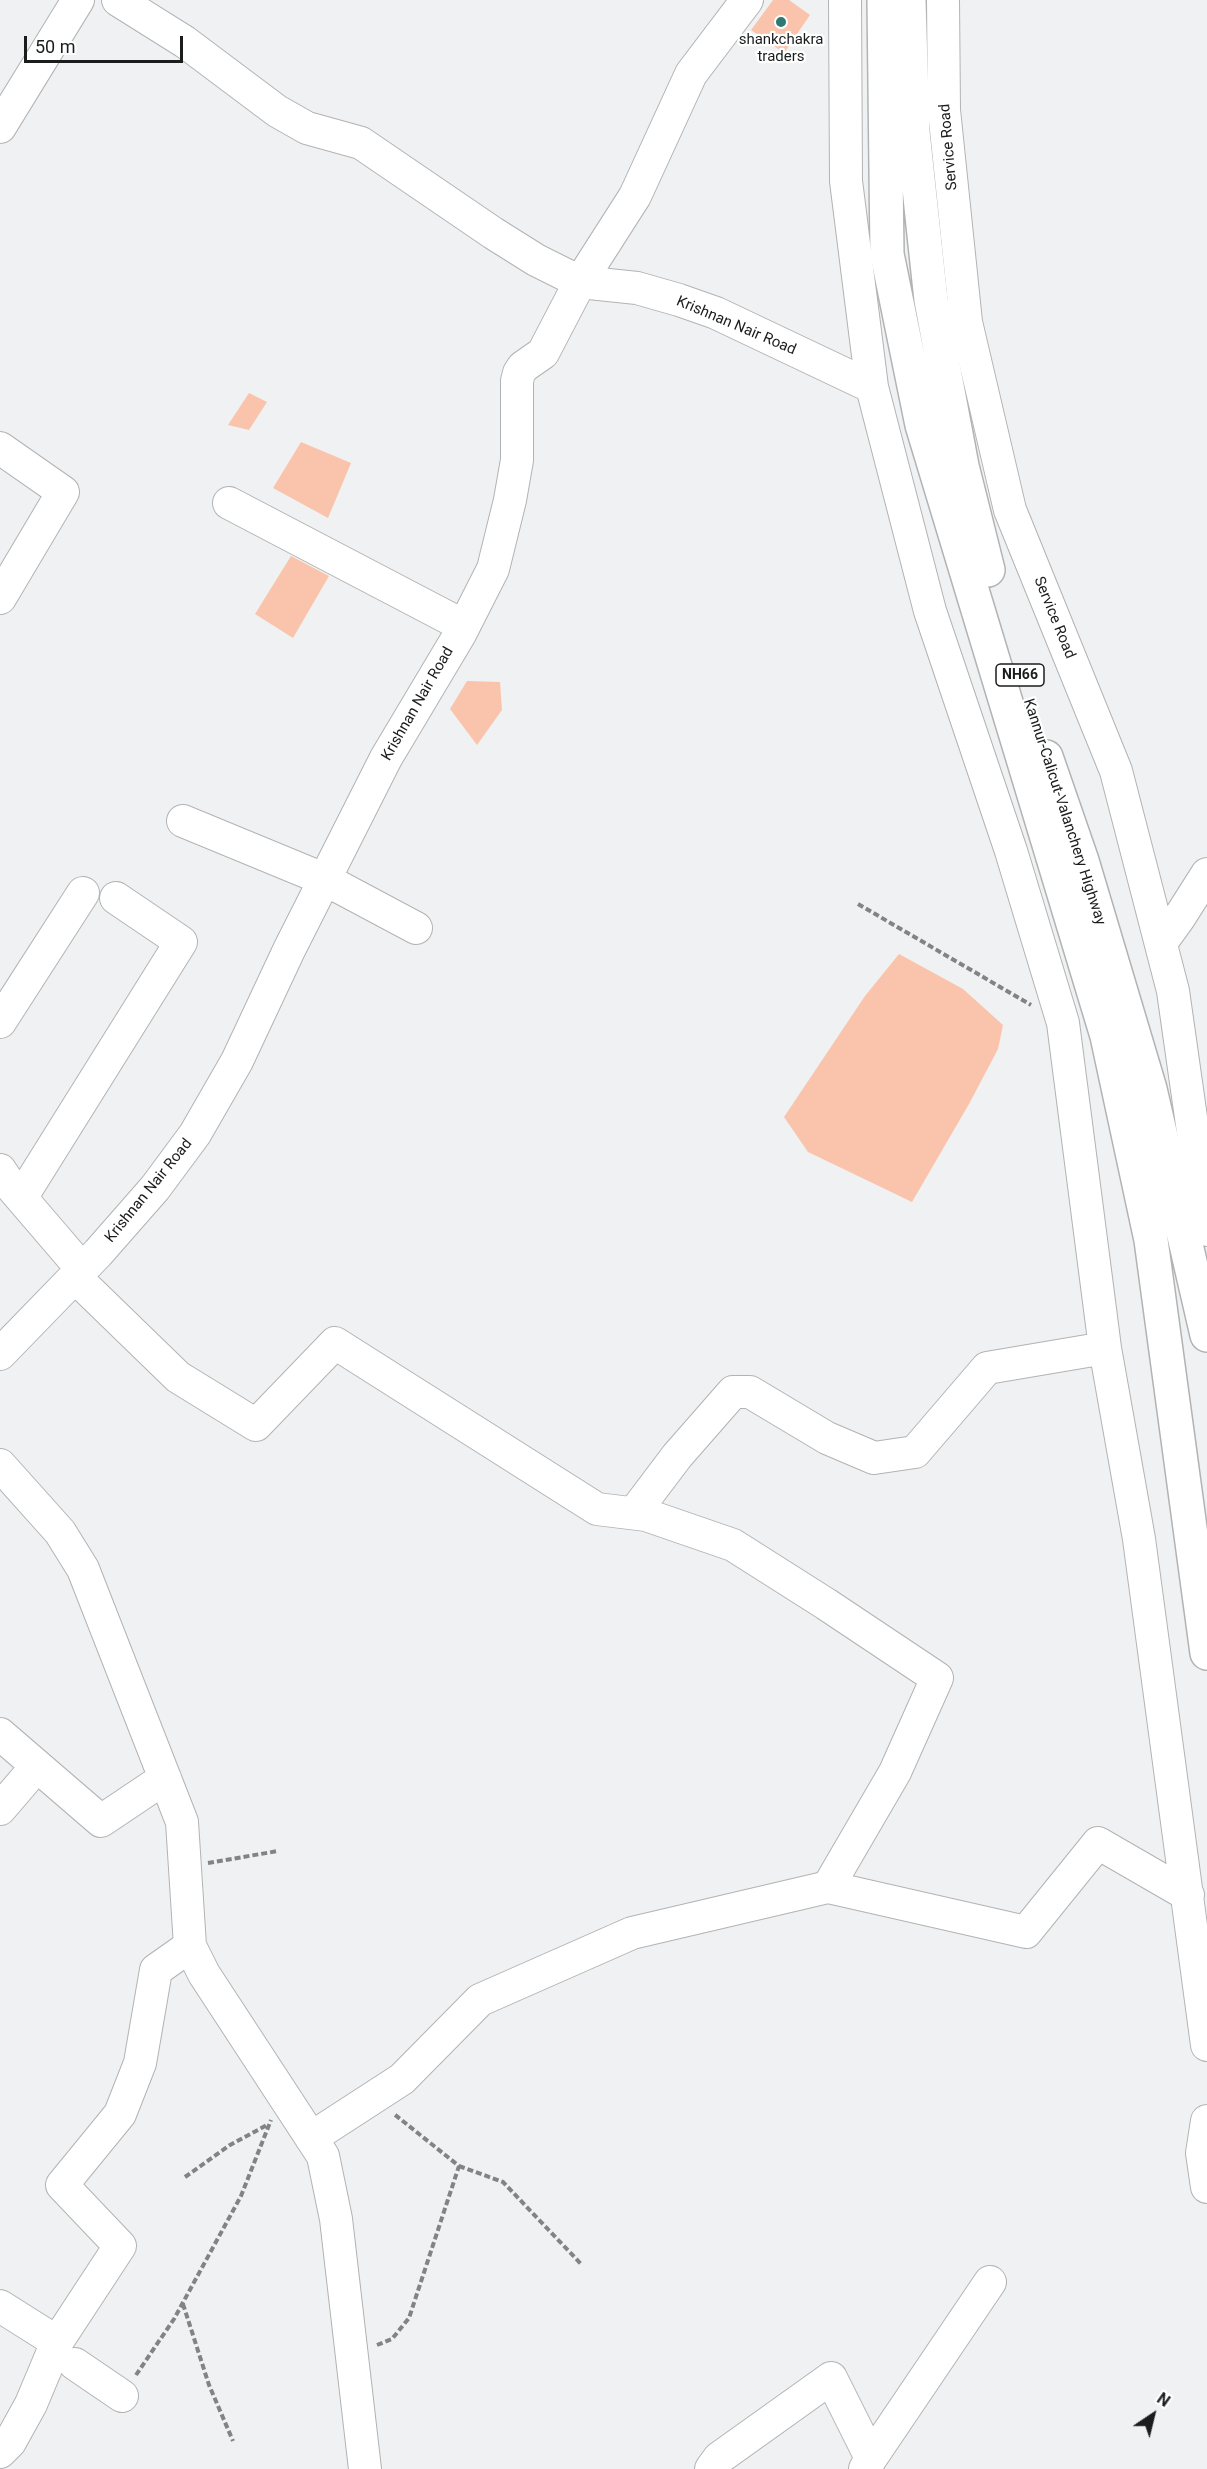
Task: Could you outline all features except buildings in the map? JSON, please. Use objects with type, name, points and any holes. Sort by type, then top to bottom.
[{"type":"highway","points":[[884,0],[887,254],[922,425],[1107,1036],[1151,1240],[1207,1653]]},
{"type":"highway","name":"Kannur-Calicut-Valanchery Highway","points":[[909,0],[913,132],[931,300],[962,466],[984,556],[1034,723],[1082,861],[1150,1089],[1207,1335]]},
{"type":"street","points":[[0,128],[78,0]]},
{"type":"street","points":[[118,0],[185,42],[277,111],[307,128],[362,143],[536,260],[580,282],[635,196],[692,74],[747,0]]},
{"type":"street","points":[[845,0],[846,181],[872,387],[930,610],[1011,851],[1063,1023],[1105,1348],[1139,1539],[1207,2045]]},
{"type":"street","name":"Service Road","points":[[943,0],[944,110],[966,322],[1010,510],[1116,771],[1173,991],[1207,1230]]},
{"type":"street","name":"Krishnan Nair Road","points":[[0,1354],[156,1188],[195,1134],[237,1061],[289,950],[386,758],[464,626],[493,569],[517,460],[516,415],[519,373],[523,367],[543,353],[580,282],[637,288],[716,313],[872,387]]},
{"type":"street","points":[[0,448],[63,492],[0,598]]},
{"type":"street","points":[[229,503],[464,626]]},
{"type":"street","points":[[183,821],[326,880],[416,928]]},
{"type":"street","points":[[1161,943],[1207,874]]},
{"type":"street","points":[[0,1022],[83,893]]},
{"type":"street","points":[[21,1198],[181,942],[116,898]]},
{"type":"street","points":[[0,1170],[78,1273],[177,1377],[256,1425],[335,1343],[597,1509],[646,1515],[733,1545],[936,1678],[895,1772],[828,1887]]},
{"type":"street","points":[[634,1513],[677,1456],[734,1392],[750,1392],[827,1438],[874,1458],[915,1452],[987,1368],[1105,1348]]},
{"type":"street","points":[[0,1465],[60,1532],[83,1569],[183,1822],[190,1946],[204,1974],[323,2156],[336,2219],[365,2469]]},
{"type":"street","points":[[0,1734],[101,1821],[165,1778]]},
{"type":"street","points":[[0,1809],[36,1767]]},
{"type":"street","points":[[311,2138],[402,2079],[480,2000],[632,1933],[828,1887],[1026,1932],[1098,1843],[1188,1895]]},
{"type":"street","points":[[0,2452],[10,2442],[31,2404],[66,2353],[120,2246],[62,2185],[120,2114],[140,2063],[156,1970],[190,1946]]},
{"type":"street","points":[[1207,2121],[1202,2154],[1207,2187]]},
{"type":"street","points":[[868,2464],[990,2282]]},
{"type":"street","points":[[0,2306],[122,2396]]},
{"type":"street","points":[[719,2465],[831,2378],[868,2464]]},
{"type":"path","points":[[858,904],[1063,1023]]},
{"type":"path","points":[[185,1867],[278,1851]]},
{"type":"path","points":[[122,2396],[183,2303],[241,2196],[267,2125],[279,2108],[288,2102]]},
{"type":"path","points":[[386,2111],[393,2113],[459,2166],[503,2182],[582,2265]]},
{"type":"path","points":[[185,2177],[230,2145],[267,2125]]},
{"type":"path","points":[[350,2339],[375,2346],[392,2339],[409,2318],[459,2166]]},
{"type":"path","points":[[183,2303],[209,2385],[233,2441]]},
{"type":"place","name":"shankchakra traders","points":[[781,22]]}]
